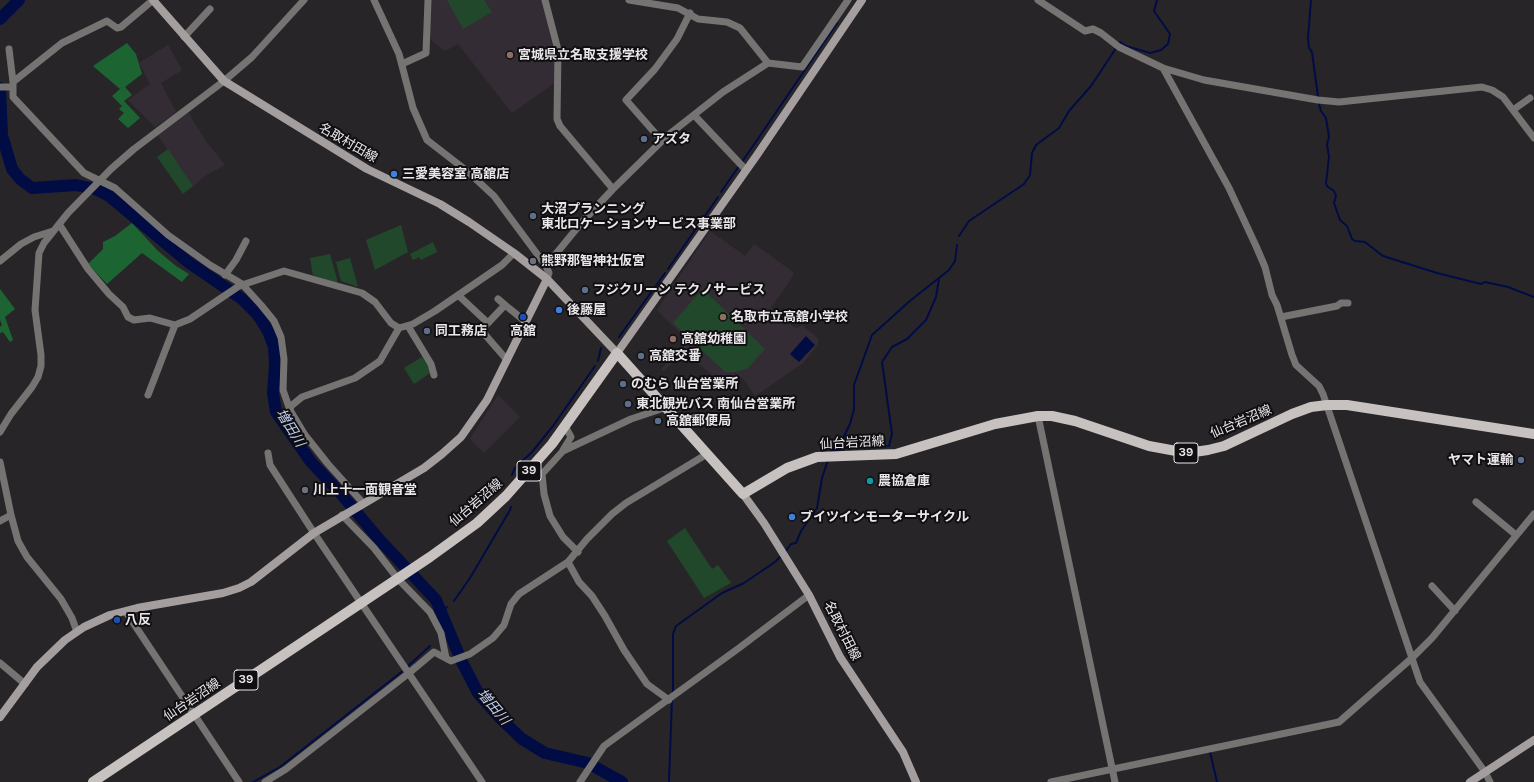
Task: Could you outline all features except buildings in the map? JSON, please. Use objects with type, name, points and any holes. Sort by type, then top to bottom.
[{"type":"main road","points":[[617,353],[664,408],[743,494]]},
{"type":"main road","name":"仙台岩沼線","points":[[93,782],[417,566],[477,523],[506,496],[547,450],[617,353]]},
{"type":"main road","name":"仙台岩沼線","points":[[743,494],[800,462],[826,456],[896,454],[995,424],[1038,416],[1052,416],[1075,421],[1149,446],[1187,453],[1224,446],[1292,414],[1312,407],[1327,405],[1347,405],[1534,434]]},
{"type":"street","points":[[0,87],[11,85],[62,43],[107,20],[117,28],[121,27],[153,0]]},
{"type":"street","name":"名取村田線","points":[[153,0],[224,81],[299,129],[367,169],[440,204],[514,254],[547,280],[617,353]]},
{"type":"street","points":[[0,432],[11,414],[32,387],[40,372],[41,355],[35,310],[39,253],[53,231],[84,195],[134,149],[224,81],[252,57],[304,0]]},
{"type":"street","points":[[0,717],[37,667],[53,650],[77,632],[95,621],[126,612],[223,593],[251,582],[314,533],[362,503],[424,468],[461,438],[487,400],[547,280],[549,273],[546,266],[494,196],[428,140],[413,108],[402,64],[374,0]]},
{"type":"street","points":[[402,64],[426,53],[428,0]]},
{"type":"street","points":[[545,0],[558,50],[557,119],[560,126],[613,189]]},
{"type":"street","points":[[629,0],[678,8],[690,13],[698,19],[727,22],[740,28],[768,63]]},
{"type":"street","points":[[546,266],[582,222],[613,189],[662,141],[723,92],[768,63],[802,67],[848,0]]},
{"type":"street","points":[[617,353],[746,170],[862,0]]},
{"type":"street","points":[[1038,0],[1079,28],[1101,33],[1117,45],[1163,68],[1204,80],[1319,100],[1339,102],[1482,87],[1492,90],[1503,97],[1534,138]]},
{"type":"street","points":[[184,37],[210,9]]},
{"type":"street","points":[[662,141],[626,100],[655,69],[677,39],[690,13]]},
{"type":"street","points":[[9,49],[13,97],[75,165],[84,173],[126,197],[168,236],[241,285],[269,315],[280,332],[284,359],[283,390],[290,410],[305,435],[362,503]]},
{"type":"street","points":[[1163,68],[1229,188],[1265,266],[1272,295],[1281,317],[1296,365],[1318,386],[1327,405],[1420,682],[1485,772],[1490,782]]},
{"type":"street","points":[[1513,110],[1530,98]]},
{"type":"street","points":[[694,115],[746,170]]},
{"type":"street","points":[[59,224],[88,269],[109,294],[124,307],[128,317],[134,320],[150,318],[175,325],[190,319],[241,285],[278,271],[291,272],[369,297],[375,302],[391,323],[399,328],[408,326],[435,311],[502,265],[514,254]]},
{"type":"street","points":[[0,260],[21,244],[34,237],[53,231]]},
{"type":"street","points":[[225,274],[236,260],[246,241]]},
{"type":"street","points":[[458,295],[488,323]]},
{"type":"street","points":[[498,299],[526,322]]},
{"type":"street","points":[[1281,317],[1337,306],[1340,303],[1348,303]]},
{"type":"street","points":[[505,305],[481,330],[507,360]]},
{"type":"street","points":[[148,395],[175,325]]},
{"type":"street","points":[[408,326],[431,364],[434,375]]},
{"type":"street","points":[[290,410],[296,401],[302,397],[355,378],[380,361],[399,328]]},
{"type":"street","points":[[563,451],[631,419],[664,408]]},
{"type":"street","points":[[1038,416],[1115,782]]},
{"type":"street","points":[[565,426],[571,437],[563,451],[542,474],[544,494],[550,516],[563,537],[578,552]]},
{"type":"street","points":[[268,453],[270,465],[314,533],[482,782]]},
{"type":"street","points":[[265,782],[286,769],[407,669],[434,652],[448,659],[470,654],[493,638],[500,632],[511,604],[518,594],[568,562],[607,519],[626,502],[707,454]]},
{"type":"street","points":[[0,462],[11,516],[18,541],[27,557],[61,599],[72,618],[77,632]]},
{"type":"street","name":"名取村田線","points":[[743,494],[809,595],[840,657],[903,752],[916,782]]},
{"type":"street","points":[[1476,502],[1516,535]]},
{"type":"street","points":[[1051,782],[1340,722],[1412,658],[1455,611],[1534,514]]},
{"type":"street","points":[[344,515],[430,612],[441,633],[448,659]]},
{"type":"street","points":[[0,521],[11,516]]},
{"type":"street","points":[[568,562],[579,582],[592,596],[605,616],[624,650],[647,684],[672,698]]},
{"type":"street","points":[[1432,586],[1455,611]]},
{"type":"street","points":[[580,782],[604,746],[672,698],[809,595]]},
{"type":"street","points":[[126,612],[239,782]]},
{"type":"street","points":[[0,663],[25,684]]},
{"type":"street","points":[[1470,782],[1534,740]]},
{"type":"shaded area","name":"宮城県立名取支援学校","points":[[430,0],[542,0],[555,59],[556,82],[512,113],[458,44],[445,51],[431,40],[428,28]]},
{"type":"shaded area","points":[[168,45],[182,70],[161,83],[176,112],[155,127],[128,100],[150,84],[139,63]]},
{"type":"shaded area","points":[[188,112],[205,140],[225,165],[205,176],[193,186],[157,134]]},
{"type":"shaded area","name":"名取市立高舘小学校","points":[[710,231],[745,256],[754,244],[793,272],[793,276],[771,308],[796,329],[802,325],[819,339],[817,346],[803,363],[755,396],[742,377],[722,382],[688,356],[681,356],[663,371],[661,369],[689,342],[657,310]]},
{"type":"shaded area","points":[[806,336],[815,345],[799,362],[790,354]]},
{"type":"shaded area","points":[[498,395],[520,417],[484,453],[470,439]]},
{"type":"green space","points":[[447,0],[484,0],[492,12],[463,29]]},
{"type":"green space","points":[[127,43],[136,54],[142,74],[125,87],[132,95],[124,101],[140,118],[128,128],[118,119],[124,113],[119,109],[122,106],[112,96],[120,89],[93,66]]},
{"type":"green space","points":[[168,149],[193,186],[183,194],[157,157]]},
{"type":"green space","points":[[132,223],[158,251],[176,266],[189,274],[182,282],[142,253],[107,284],[88,264],[103,249],[103,242],[115,236]]},
{"type":"green space","points":[[401,225],[408,252],[375,270],[366,240]]},
{"type":"green space","points":[[433,242],[437,252],[421,260],[419,257],[413,260],[410,254]]},
{"type":"green space","points":[[330,254],[337,283],[313,275],[310,258]]},
{"type":"green space","points":[[350,258],[358,287],[341,281],[336,262]]},
{"type":"green space","points":[[0,289],[15,309],[5,317],[13,340],[10,342],[3,332],[0,333],[0,327],[2,325],[0,320]]},
{"type":"green space","points":[[699,293],[707,293],[765,349],[748,368],[736,372],[725,372],[673,323]]},
{"type":"green space","points":[[422,357],[427,363],[430,373],[414,384],[404,368]]},
{"type":"green space","points":[[685,528],[712,569],[718,565],[731,583],[704,598],[667,541]]},
{"type":"waterway","points":[[0,19],[19,0]]},
{"type":"waterway","points":[[959,236],[969,221],[1024,184],[1030,175],[1032,153],[1036,145],[1059,128],[1069,111],[1091,86],[1120,42],[1126,46],[1150,53],[1161,50],[1168,44],[1170,34],[1154,11],[1157,0]]},
{"type":"waterway","points":[[1311,0],[1308,38],[1309,48],[1312,52],[1319,104],[1321,111],[1326,118],[1329,137],[1327,144],[1329,157],[1326,183],[1327,186],[1334,191],[1336,196],[1334,203],[1340,220],[1347,226],[1352,239],[1355,241],[1365,242],[1383,256],[1437,273],[1481,284],[1485,282],[1508,287],[1534,297]]},
{"type":"waterway","points":[[742,162],[837,23]]},
{"type":"waterway","name":"増田川","points":[[0,88],[2,135],[12,169],[20,179],[32,188],[76,185],[95,189],[109,196],[188,262],[242,299],[258,315],[268,331],[274,347],[275,364],[273,393],[276,412],[311,462],[342,495],[379,539],[436,600],[462,662],[478,693],[501,719],[522,739],[545,753],[588,763],[622,782]]},
{"type":"waterway","points":[[721,192],[739,166]]},
{"type":"waterway","points":[[668,269],[718,197]]},
{"type":"waterway","points":[[831,452],[844,436],[850,424],[854,409],[854,385],[872,335],[911,300],[949,270],[955,261],[957,245]]},
{"type":"waterway","points":[[619,337],[665,273]]},
{"type":"waterway","points":[[833,452],[851,446],[889,446],[892,434],[882,362],[892,347],[907,339],[926,320],[936,297],[939,279]]},
{"type":"waterway","points":[[598,361],[601,348]]},
{"type":"waterway","points":[[512,475],[515,468],[532,452],[553,426],[595,366]]},
{"type":"waterway","points":[[785,552],[791,544],[796,543],[801,531],[817,508],[822,478],[828,460]]},
{"type":"waterway","points":[[454,601],[470,578],[511,507]]},
{"type":"waterway","points":[[673,693],[673,634],[676,626],[722,593],[744,583],[775,562],[782,555]]},
{"type":"waterway","name":"増田川","points":[[442,611],[447,607]]},
{"type":"waterway","points":[[407,667],[430,646]]},
{"type":"waterway","points":[[253,782],[280,767],[404,670]]},
{"type":"waterway","points":[[669,782],[672,699]]},
{"type":"waterway","points":[[1210,752],[1217,782]]},
{"type":"place","name":"宮城県立名取支援学校","points":[[510,55]]},
{"type":"place","name":"アズタ","points":[[644,139]]},
{"type":"place","name":"三愛美容室 高舘店","points":[[394,174]]},
{"type":"place","name":"大沼プランニング 東北ロケーションサービス事業部","points":[[533,216]]},
{"type":"place","name":"熊野那智神社仮宮","points":[[533,261]]},
{"type":"place","name":"フジクリーン テクノサービス","points":[[585,290]]},
{"type":"place","name":"後藤屋","points":[[559,310]]},
{"type":"place","name":"高舘","points":[[523,317]]},
{"type":"place","name":"名取市立高舘小学校","points":[[723,317]]},
{"type":"place","name":"同工務店","points":[[427,331]]},
{"type":"place","name":"高舘幼稚園","points":[[673,339]]},
{"type":"place","name":"高舘交番","points":[[641,356]]},
{"type":"place","name":"のむら 仙台営業所","points":[[623,384]]},
{"type":"place","name":"東北観光バス 南仙台営業所","points":[[628,404]]},
{"type":"place","name":"高舘郵便局","points":[[658,421]]},
{"type":"place","name":"ヤマト運輸","points":[[1521,460]]},
{"type":"place","name":"農協倉庫","points":[[870,481]]},
{"type":"place","name":"川上十一面観音堂","points":[[305,490]]},
{"type":"place","name":"ブイツインモーターサイクル","points":[[792,517]]},
{"type":"place","name":"八反","points":[[117,620]]}]
